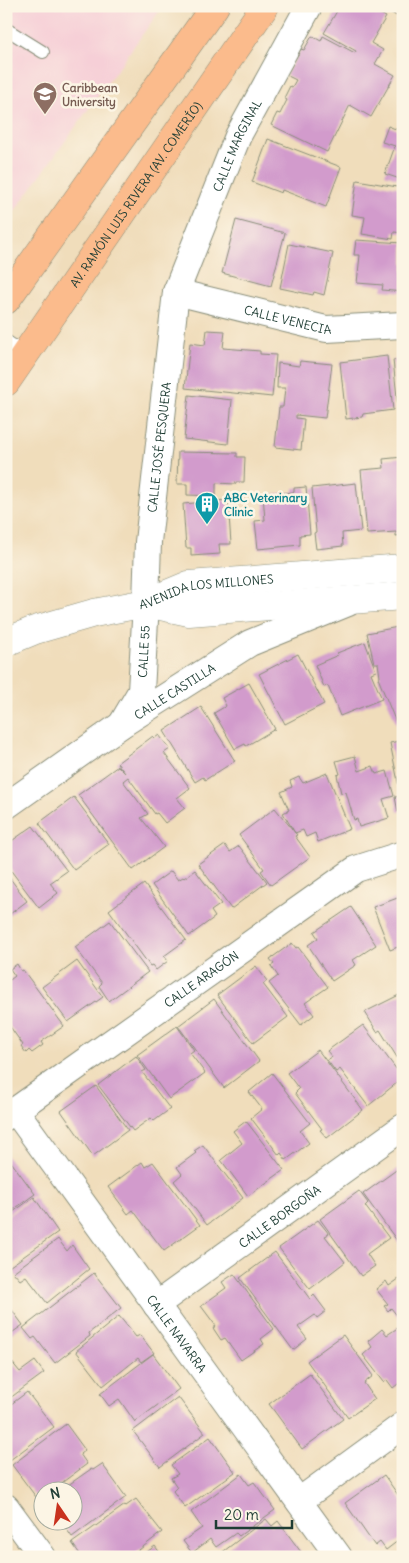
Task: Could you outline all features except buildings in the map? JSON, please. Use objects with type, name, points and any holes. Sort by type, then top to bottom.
[{"type":"main road","name":"AV. RAMÓN LUIS RIVERA (AV. COMERÍO)","points":[[6,382],[16,347],[265,6]]},
{"type":"main road","points":[[6,300],[211,10]]},
{"type":"street","name":"CALLE MARGINAL","points":[[176,292],[238,136],[309,6]]},
{"type":"street","name":"CALLE VENECIA","points":[[176,292],[326,329],[403,325]]},
{"type":"street","name":"CALLE JOSÉ PESQUERA","points":[[146,603],[148,542],[176,292]]},
{"type":"street","name":"AVENIDA LOS MILLONES","points":[[146,603],[189,585],[403,568]]},
{"type":"street","name":"AVENIDA LOS MILLONES","points":[[146,603],[189,612],[403,596]]},
{"type":"street","name":"CALLE CASTILLA","points":[[6,806],[121,725],[250,644],[354,600]]},
{"type":"street","points":[[6,642],[35,630],[94,613],[146,603]]},
{"type":"street","name":"CALLE 55","points":[[121,725],[141,691],[146,603]]},
{"type":"street","name":"CALLE ARAGÓN","points":[[11,1113],[356,869],[403,854]]},
{"type":"street","name":"CALLE NAVARRA","points":[[11,1113],[156,1305],[339,1557]]},
{"type":"street","name":"CALLE BORGOÑA","points":[[156,1305],[403,1127]]},
{"type":"street","points":[[299,1500],[403,1425]]},
{"type":"street","points":[[6,1507],[43,1557]]},
{"type":"lane","points":[[6,29],[43,52]]},
{"type":"shaded area","name":"Caribbean University","points":[[6,6],[163,6],[6,223]]},
{"type":"place","name":"Caribbean University","points":[[45,115]]},
{"type":"place","name":"ABC Veterinary Clinic","points":[[207,525]]}]
